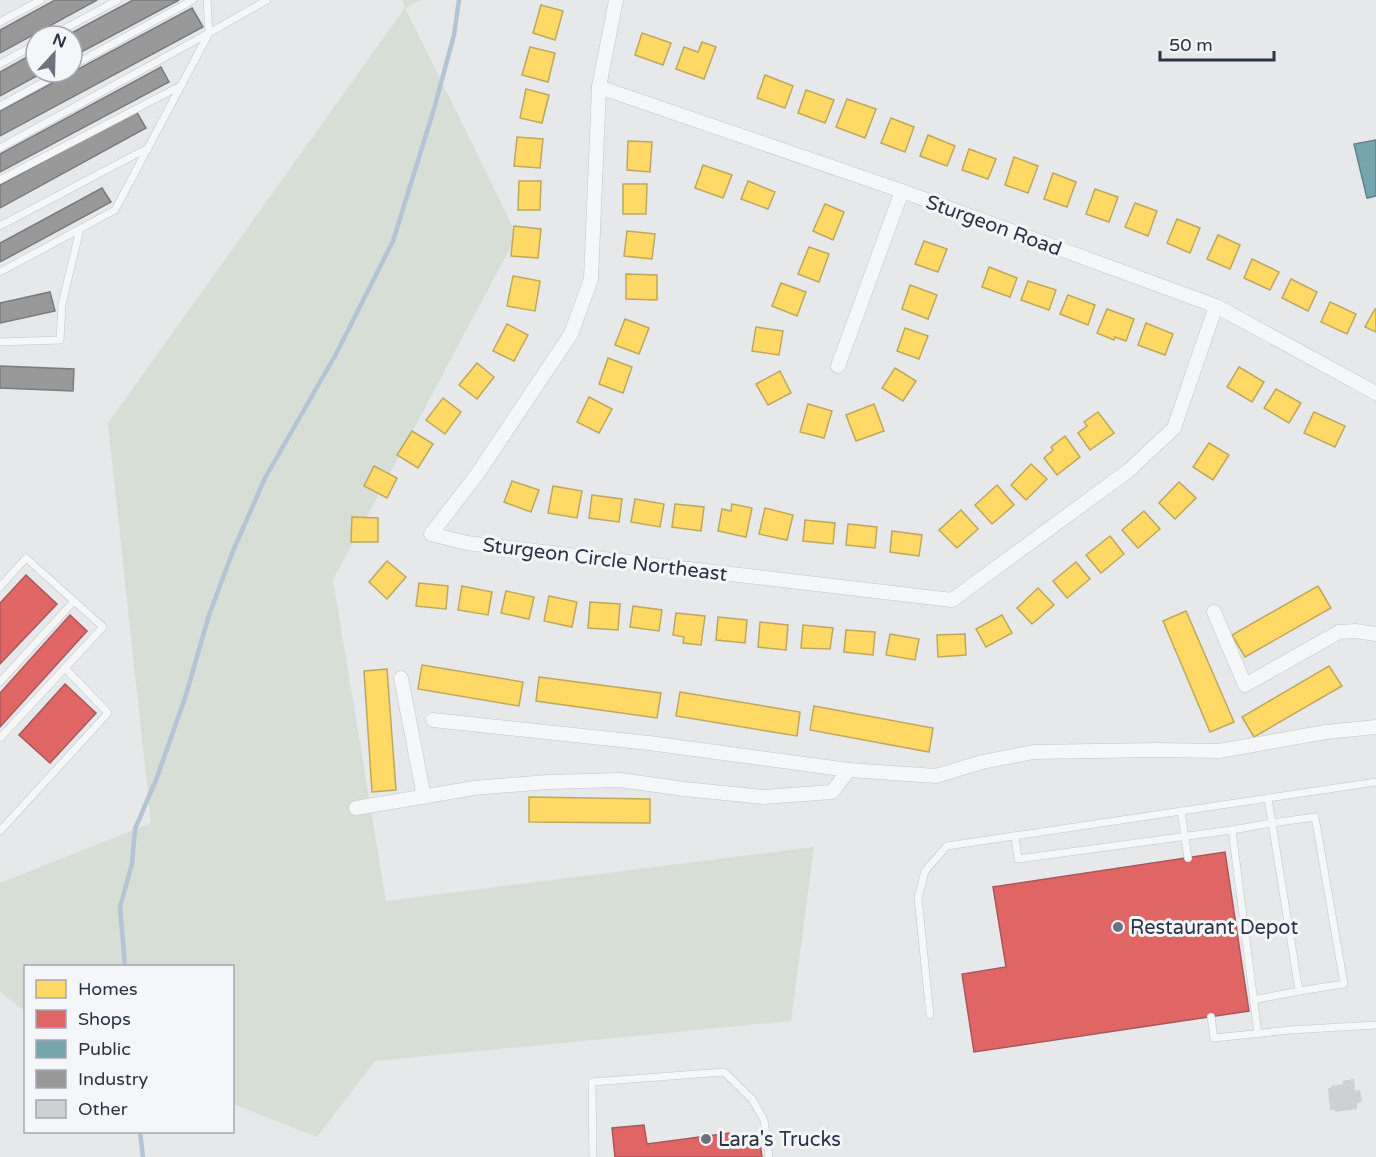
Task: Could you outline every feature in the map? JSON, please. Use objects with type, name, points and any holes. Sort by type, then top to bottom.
[{"type":"street","name":"Sturgeon Circle Northeast","points":[[616,0],[599,87],[591,279],[571,334],[478,473],[431,534],[478,544],[952,600],[1128,471],[1174,428],[1216,306]]},
{"type":"street","name":"Sturgeon Road","points":[[599,87],[902,191],[1216,306],[1376,393]]},
{"type":"street","points":[[838,366],[902,191]]},
{"type":"street","points":[[1214,612],[1245,685],[1339,632],[1356,631],[1376,634]]},
{"type":"street","points":[[401,678],[424,797]]},
{"type":"street","points":[[433,720],[649,743],[849,770],[936,776],[982,762],[1034,752],[1219,751],[1326,732],[1376,728]]},
{"type":"street","points":[[356,808],[474,788],[548,782],[620,780],[764,797],[832,792],[849,770]]},
{"type":"lane","points":[[0,22],[41,0]]},
{"type":"lane","points":[[73,24],[118,0]]},
{"type":"lane","points":[[84,59],[193,0]]},
{"type":"lane","points":[[0,272],[115,210],[209,33],[207,0]]},
{"type":"lane","points":[[0,148],[267,0]]},
{"type":"lane","points":[[0,64],[24,51]]},
{"type":"lane","points":[[0,106],[40,84]]},
{"type":"lane","points":[[0,180],[182,85]]},
{"type":"lane","points":[[0,226],[148,148]]},
{"type":"lane","points":[[0,342],[60,340],[62,304],[80,229]]},
{"type":"lane","points":[[0,587],[26,558],[103,627],[0,738]]},
{"type":"lane","points":[[0,682],[74,601]]},
{"type":"lane","points":[[0,831],[108,713],[65,668]]},
{"type":"lane","points":[[930,1015],[918,898],[925,871],[947,846],[1376,782]]},
{"type":"lane","points":[[1268,798],[1299,991]]},
{"type":"lane","points":[[1181,811],[1188,858]]},
{"type":"lane","points":[[1015,836],[1018,859],[1315,817],[1344,984],[1253,1000]]},
{"type":"lane","points":[[1232,830],[1258,1034]]},
{"type":"lane","points":[[1211,1017],[1214,1038],[1375,1024]]},
{"type":"lane","points":[[593,1157],[592,1082],[723,1072],[752,1099],[764,1120],[769,1157]]},
{"type":"shaded area","points":[[402,0],[421,0],[405,8]]},
{"type":"shaded area","points":[[405,8],[517,235],[333,580],[386,901],[814,847],[791,1021],[375,1061],[317,1137],[234,1104],[234,965],[24,965],[24,1010],[0,992],[0,883],[151,823],[108,423]]},
{"type":"building: Homes","points":[[541,5],[563,11],[555,40],[533,33]]},
{"type":"building: Homes","points":[[642,33],[671,43],[663,65],[635,55]]},
{"type":"building: Homes","points":[[702,42],[716,47],[704,79],[676,69],[684,47],[698,52]]},
{"type":"building: Homes","points":[[530,47],[555,53],[548,82],[522,75]]},
{"type":"building: Homes","points":[[765,75],[793,86],[785,108],[757,98]]},
{"type":"building: Homes","points":[[526,89],[549,95],[542,123],[520,118]]},
{"type":"building: Homes","points":[[806,90],[834,100],[825,123],[798,113]]},
{"type":"building: Homes","points":[[847,99],[876,109],[865,138],[836,127]]},
{"type":"building: Homes","points":[[891,118],[914,127],[905,152],[881,143]]},
{"type":"building: Homes","points":[[928,135],[955,146],[947,166],[920,156]]},
{"type":"building: Homes","points":[[517,137],[543,139],[540,168],[514,166]]},
{"type":"building: Homes","points":[[628,141],[652,142],[650,172],[627,170]]},
{"type":"building: Homes","points":[[969,149],[996,159],[988,179],[962,170]]},
{"type":"building: Homes","points":[[1014,157],[1038,166],[1028,193],[1005,185]]},
{"type":"building: Homes","points":[[703,165],[732,175],[723,198],[695,188]]},
{"type":"building: Homes","points":[[1053,173],[1076,182],[1067,207],[1044,199]]},
{"type":"building: Homes","points":[[519,181],[541,181],[540,210],[518,210]]},
{"type":"building: Homes","points":[[748,181],[775,192],[768,209],[741,199]]},
{"type":"building: Homes","points":[[623,184],[647,184],[646,214],[623,214]]},
{"type":"building: Homes","points":[[1095,189],[1118,197],[1109,222],[1086,214]]},
{"type":"building: Homes","points":[[1135,203],[1157,211],[1148,236],[1125,227]]},
{"type":"building: Homes","points":[[825,204],[844,212],[833,240],[813,231]]},
{"type":"building: Homes","points":[[1177,219],[1200,228],[1190,253],[1167,243]]},
{"type":"building: Homes","points":[[514,226],[541,229],[538,258],[511,256]]},
{"type":"building: Homes","points":[[627,231],[655,234],[652,259],[624,256]]},
{"type":"building: Homes","points":[[1218,235],[1240,245],[1230,269],[1207,259]]},
{"type":"building: Homes","points":[[924,241],[947,249],[938,272],[915,264]]},
{"type":"building: Homes","points":[[809,247],[829,254],[819,282],[798,274]]},
{"type":"building: Homes","points":[[1252,259],[1279,272],[1270,290],[1244,278]]},
{"type":"building: Homes","points":[[989,267],[1017,278],[1010,297],[982,287]]},
{"type":"building: Homes","points":[[626,274],[657,275],[657,300],[626,299]]},
{"type":"building: Homes","points":[[513,276],[540,281],[535,311],[507,306]]},
{"type":"building: Homes","points":[[1291,279],[1317,292],[1308,311],[1282,298]]},
{"type":"building: Homes","points":[[1028,281],[1056,290],[1049,310],[1021,300]]},
{"type":"building: Homes","points":[[781,283],[806,292],[797,316],[772,306]]},
{"type":"building: Homes","points":[[910,285],[937,295],[928,319],[902,309]]},
{"type":"building: Homes","points":[[1068,295],[1095,305],[1088,325],[1060,314]]},
{"type":"building: Homes","points":[[1330,302],[1356,314],[1347,334],[1321,322]]},
{"type":"building: Homes","points":[[1107,309],[1134,319],[1126,341],[1115,337],[1114,340],[1097,333]]},
{"type":"building: Homes","points":[[1376,309],[1376,332],[1365,327]]},
{"type":"building: Homes","points":[[625,319],[649,328],[639,354],[615,345]]},
{"type":"building: Homes","points":[[1146,323],[1173,334],[1165,355],[1138,345]]},
{"type":"building: Homes","points":[[507,324],[528,335],[514,361],[493,351]]},
{"type":"building: Homes","points":[[756,327],[783,331],[779,355],[752,351]]},
{"type":"building: Homes","points":[[905,328],[928,336],[919,359],[897,351]]},
{"type":"building: Homes","points":[[608,358],[632,367],[623,393],[599,384]]},
{"type":"building: Homes","points":[[477,363],[494,377],[477,399],[459,385]]},
{"type":"building: Homes","points":[[1239,367],[1264,382],[1252,402],[1227,387]]},
{"type":"building: Homes","points":[[895,368],[916,381],[903,401],[882,388]]},
{"type":"building: Homes","points":[[780,371],[791,393],[768,405],[756,384]]},
{"type":"building: Homes","points":[[1276,389],[1301,403],[1289,423],[1264,408]]},
{"type":"building: Homes","points":[[589,397],[612,409],[599,433],[577,422]]},
{"type":"building: Homes","points":[[443,398],[461,412],[445,434],[426,420]]},
{"type":"building: Homes","points":[[808,404],[832,411],[824,438],[800,432]]},
{"type":"building: Homes","points":[[874,404],[884,431],[856,441],[846,415]]},
{"type":"building: Homes","points":[[1098,412],[1114,433],[1090,450],[1078,433],[1087,426],[1084,422]]},
{"type":"building: Homes","points":[[1314,412],[1345,426],[1335,447],[1304,433]]},
{"type":"building: Homes","points":[[412,431],[433,444],[418,468],[397,455]]},
{"type":"building: Homes","points":[[1065,436],[1080,457],[1057,475],[1044,458],[1053,450],[1051,447]]},
{"type":"building: Homes","points":[[1209,443],[1229,455],[1213,480],[1193,467]]},
{"type":"building: Homes","points":[[1031,464],[1047,479],[1026,500],[1011,485]]},
{"type":"building: Homes","points":[[374,466],[397,478],[387,498],[364,486]]},
{"type":"building: Homes","points":[[512,481],[539,490],[531,512],[504,502]]},
{"type":"building: Homes","points":[[1179,482],[1196,498],[1175,519],[1159,503]]},
{"type":"building: Homes","points":[[997,485],[1014,505],[992,524],[975,505]]},
{"type":"building: Homes","points":[[553,486],[582,491],[577,518],[548,513]]},
{"type":"building: Homes","points":[[592,495],[622,499],[619,522],[589,518]]},
{"type":"building: Homes","points":[[635,499],[664,504],[660,527],[631,522]]},
{"type":"building: Homes","points":[[675,504],[704,507],[701,531],[672,527]]},
{"type":"building: Homes","points":[[732,504],[752,508],[746,537],[718,531],[722,509],[731,511]]},
{"type":"building: Homes","points":[[765,508],[793,515],[787,540],[759,534]]},
{"type":"building: Homes","points":[[961,510],[978,529],[957,548],[939,530]]},
{"type":"building: Homes","points":[[1144,511],[1160,529],[1138,548],[1122,530]]},
{"type":"building: Homes","points":[[352,517],[378,518],[378,542],[351,542]]},
{"type":"building: Homes","points":[[805,520],[835,523],[833,544],[803,541]]},
{"type":"building: Homes","points":[[848,524],[877,527],[875,548],[846,545]]},
{"type":"building: Homes","points":[[892,531],[922,535],[919,556],[890,552]]},
{"type":"building: Homes","points":[[1110,536],[1124,554],[1101,573],[1086,555]]},
{"type":"building: Homes","points":[[387,561],[406,577],[387,599],[369,582]]},
{"type":"building: Homes","points":[[1076,562],[1090,579],[1067,598],[1053,581]]},
{"type":"building: Homes","points":[[419,583],[448,586],[446,609],[416,606]]},
{"type":"building: Homes","points":[[462,586],[492,592],[488,615],[458,610]]},
{"type":"building: Homes","points":[[1318,586],[1331,608],[1245,657],[1232,635]]},
{"type":"building: Homes","points":[[1038,588],[1054,605],[1032,624],[1017,608]]},
{"type":"building: Homes","points":[[506,591],[534,597],[529,619],[501,613]]},
{"type":"building: Homes","points":[[549,596],[577,602],[572,627],[544,621]]},
{"type":"building: Homes","points":[[590,602],[620,604],[618,630],[588,628]]},
{"type":"building: Homes","points":[[633,606],[662,610],[659,631],[630,627]]},
{"type":"building: Homes","points":[[1186,611],[1234,722],[1210,732],[1163,621]]},
{"type":"building: Homes","points":[[676,613],[705,616],[701,645],[683,643],[684,637],[673,635]]},
{"type":"building: Homes","points":[[1002,615],[1012,633],[986,647],[976,629]]},
{"type":"building: Homes","points":[[718,617],[747,620],[745,643],[716,640]]},
{"type":"building: Homes","points":[[760,622],[788,625],[786,650],[758,647]]},
{"type":"building: Homes","points":[[803,625],[833,628],[830,649],[801,648]]},
{"type":"building: Homes","points":[[846,630],[875,632],[873,655],[844,652]]},
{"type":"building: Homes","points":[[890,634],[919,639],[915,660],[886,655]]},
{"type":"building: Homes","points":[[965,634],[966,655],[938,657],[937,635]]},
{"type":"building: Homes","points":[[422,665],[523,682],[519,706],[418,689]]},
{"type":"building: Homes","points":[[1329,666],[1342,686],[1254,737],[1242,717]]},
{"type":"building: Homes","points":[[387,669],[396,790],[372,792],[364,671]]},
{"type":"building: Homes","points":[[539,677],[661,693],[657,718],[536,701]]},
{"type":"building: Homes","points":[[680,692],[800,712],[797,736],[676,716]]},
{"type":"building: Homes","points":[[814,706],[933,728],[929,752],[810,730]]},
{"type":"building: Homes","points":[[529,797],[650,799],[650,823],[529,822]]},
{"type":"building: Shops","points":[[26,575],[57,604],[0,664],[0,603]]},
{"type":"building: Shops","points":[[70,615],[87,631],[0,727],[0,693]]},
{"type":"building: Shops","points":[[65,684],[96,713],[50,763],[19,735]]},
{"type":"building: Shops","name":"Restaurant Depot","points":[[1225,852],[1249,1011],[974,1052],[962,974],[1006,967],[993,887]]},
{"type":"building: Shops","name":"Lara's Trucks","points":[[644,1125],[647,1144],[729,1133],[730,1142],[759,1137],[762,1157],[615,1157],[612,1128]]},
{"type":"building: Public","points":[[1376,140],[1376,196],[1367,198],[1354,144]]},
{"type":"building: Industry","points":[[55,0],[97,0],[53,24],[24,24],[24,40],[0,53],[0,30]]},
{"type":"building: Industry","points":[[133,0],[179,0],[84,51],[84,26]]},
{"type":"building: Industry","points":[[192,8],[203,27],[0,136],[0,111],[50,84],[84,84],[84,66]]},
{"type":"building: Industry","points":[[24,59],[24,83],[0,96],[0,72]]},
{"type":"building: Industry","points":[[161,67],[169,82],[0,172],[0,154]]},
{"type":"building: Industry","points":[[136,111],[146,128],[0,208],[0,185]]},
{"type":"building: Industry","points":[[102,188],[111,202],[0,262],[0,243]]},
{"type":"building: Industry","points":[[50,292],[55,311],[0,323],[0,303]]},
{"type":"building: Industry","points":[[0,366],[74,369],[73,391],[0,388]]},
{"type":"building: Other","points":[[1354,1079],[1355,1091],[1360,1090],[1362,1102],[1357,1103],[1357,1109],[1335,1112],[1335,1110],[1330,1110],[1328,1088],[1343,1084],[1342,1081]]},
{"type":"waterway","points":[[125,965],[120,907],[132,864],[135,829],[156,780],[185,698],[209,615],[233,551],[265,478],[336,354],[393,241],[434,109],[454,35],[459,0]]},
{"type":"waterway","points":[[140,1133],[143,1157]]},
{"type":"place","name":"Restaurant Depot","points":[[1118,927]]},
{"type":"place","name":"Lara's Trucks","points":[[706,1139]]}]
